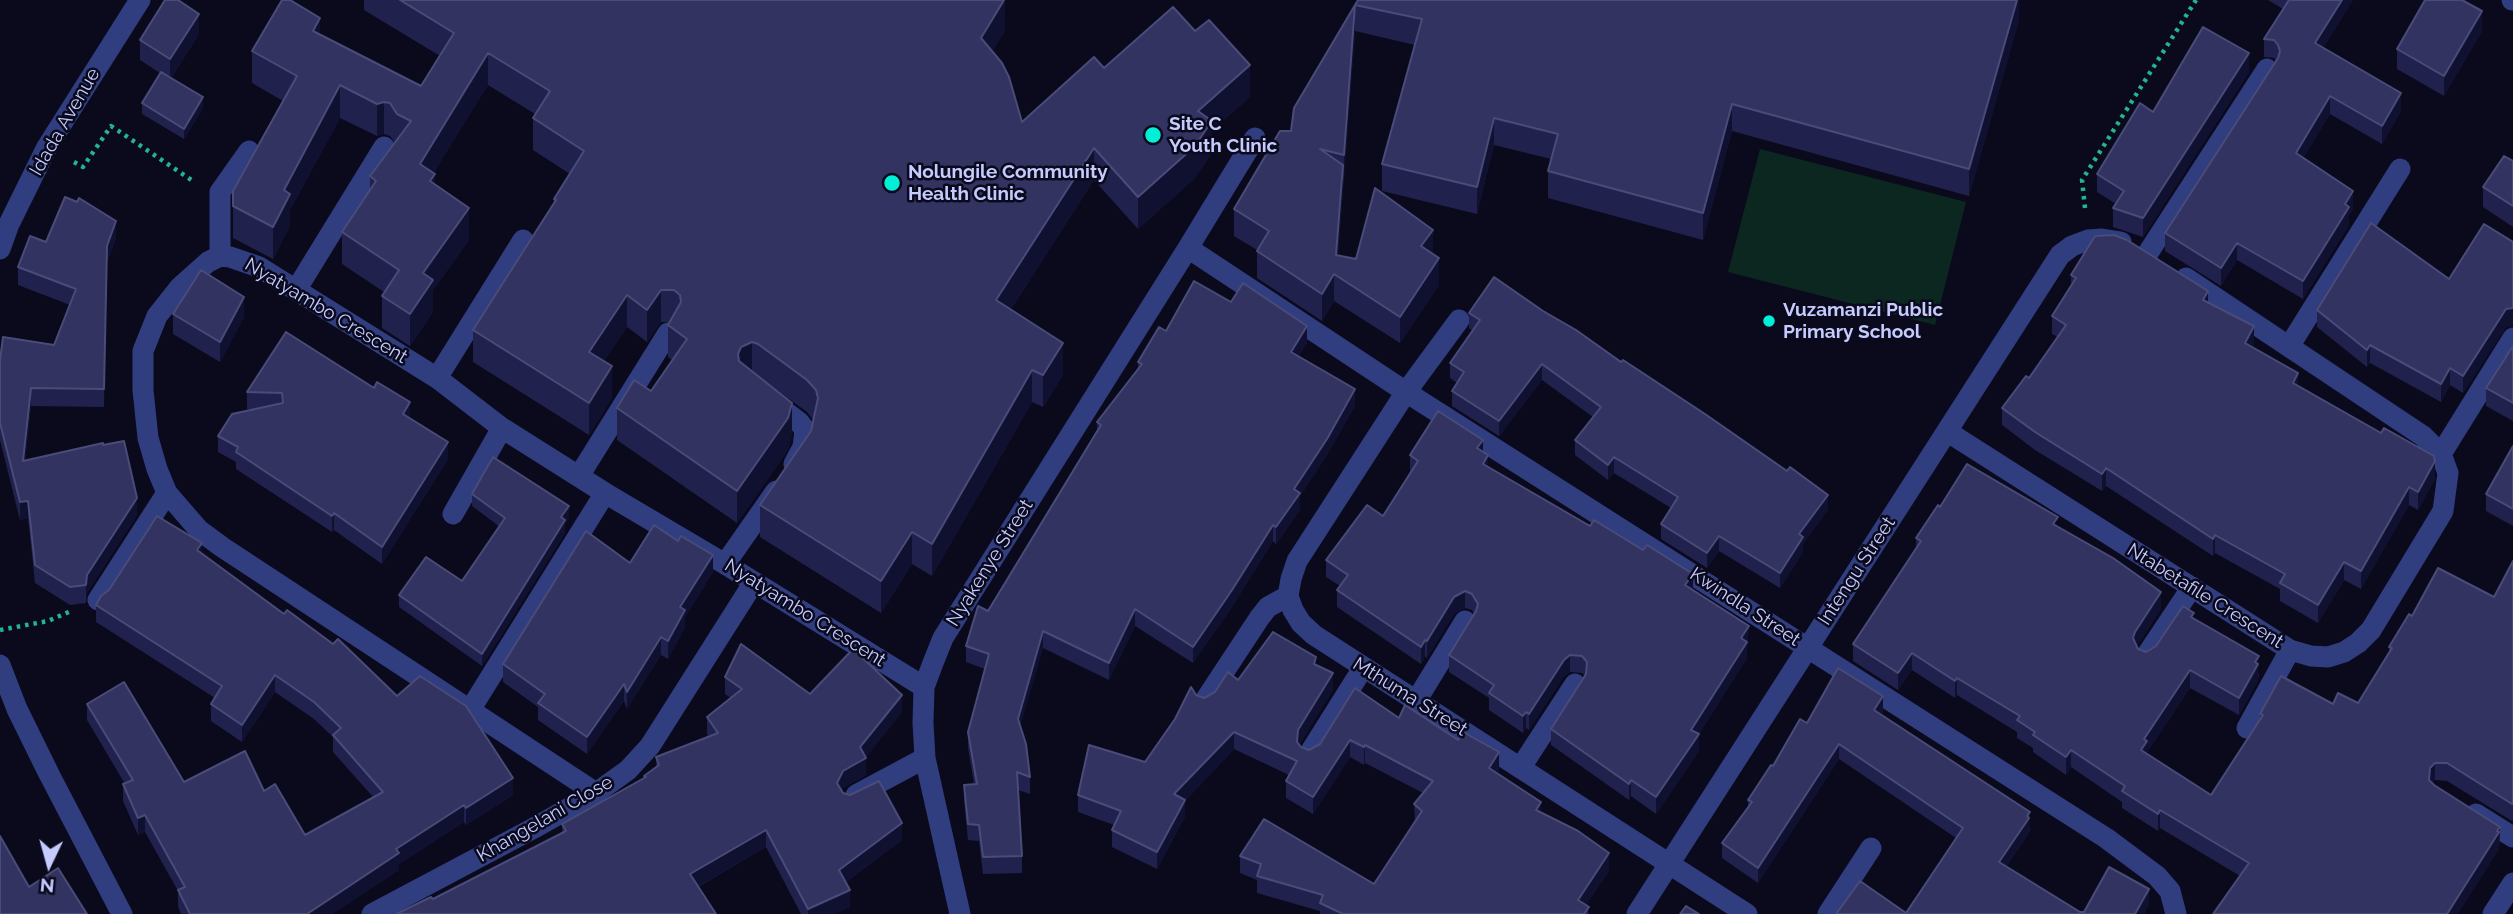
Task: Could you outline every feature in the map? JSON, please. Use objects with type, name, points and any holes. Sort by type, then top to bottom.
[{"type":"street","name":"Idada Avenue","points":[[0,249],[4,221],[47,147],[140,0]]},
{"type":"street","points":[[2148,253],[2267,69]]},
{"type":"street","name":"Nyakenye Street","points":[[960,914],[925,758],[924,687],[943,638],[1255,138]]},
{"type":"street","points":[[296,290],[384,147]]},
{"type":"street","points":[[220,257],[220,192],[249,151]]},
{"type":"street","points":[[2290,345],[2400,169]]},
{"type":"street","points":[[437,379],[523,240]]},
{"type":"street","points":[[2088,240],[2117,240],[2148,253],[2423,436],[2441,454],[2513,338]]},
{"type":"street","name":"Intengu Street","points":[[1637,914],[1948,432],[2040,283],[2060,255],[2072,246],[2088,240]]},
{"type":"street","name":"Kwindla Street","points":[[1188,248],[1406,392],[2116,846],[2157,876],[2170,891],[2176,914]]},
{"type":"street","name":"Nyatyambo Crescent","points":[[596,793],[222,547],[200,530],[167,494],[148,438],[143,390],[143,351],[157,316],[180,287],[208,262],[220,257],[241,260],[259,267],[437,379],[502,428],[924,687]]},
{"type":"street","points":[[1204,702],[1260,617],[1268,607],[1288,596],[1297,561],[1406,392],[1459,320]]},
{"type":"street","points":[[579,476],[668,332]]},
{"type":"street","points":[[726,564],[800,456],[805,437],[805,430],[799,422],[751,387]]},
{"type":"street","points":[[453,514],[502,428]]},
{"type":"street","name":"Ntabetafile Crescent","points":[[1948,432],[2290,650],[2311,656],[2336,654],[2358,643],[2371,630],[2443,511],[2448,473],[2441,454]]},
{"type":"street","points":[[470,710],[605,493]]},
{"type":"street","points":[[98,600],[167,494]]},
{"type":"street","name":"Khangelani Close","points":[[372,914],[596,793],[628,771],[650,747],[754,582]]},
{"type":"street","points":[[2146,656],[2192,587]]},
{"type":"street","name":"Mthuma Street","points":[[1288,596],[1301,623],[1314,635],[1747,914]]},
{"type":"street","points":[[1416,701],[1465,621]]},
{"type":"street","points":[[2247,728],[2290,650]]},
{"type":"street","points":[[0,665],[27,730],[122,914]]},
{"type":"street","points":[[1309,754],[1363,668]]},
{"type":"street","points":[[1521,767],[1575,684]]},
{"type":"street","points":[[850,799],[925,758]]},
{"type":"street","points":[[2462,805],[2513,837]]},
{"type":"street","points":[[1828,914],[1871,848]]},
{"type":"street","points":[[2493,914],[2513,883]]},
{"type":"path","points":[[2088,240],[2082,180],[2196,0]]},
{"type":"path","points":[[47,147],[83,167],[111,126],[191,180],[220,192]]},
{"type":"path","points":[[0,630],[48,621],[98,600]]},
{"type":"green space","points":[[1760,149],[1966,202],[1935,325],[1728,272]]},
{"type":"building","points":[[165,0],[178,0],[199,14],[170,59],[140,40]]},
{"type":"building","points":[[282,0],[290,0],[320,18],[313,31],[421,86],[454,33],[400,0],[1004,0],[981,38],[1002,63],[1009,77],[1022,122],[1094,57],[1104,68],[1173,7],[1195,31],[1209,20],[1250,65],[1198,111],[1212,121],[1194,147],[1138,197],[1094,148],[996,300],[1063,343],[1043,375],[1032,370],[932,544],[912,532],[881,581],[760,505],[811,431],[818,398],[816,390],[807,380],[758,344],[752,342],[741,347],[739,361],[792,403],[788,418],[737,491],[617,408],[634,380],[651,391],[687,339],[668,325],[681,302],[680,295],[674,290],[661,290],[647,310],[627,295],[589,352],[612,366],[589,403],[473,330],[584,151],[533,118],[550,91],[488,53],[420,164],[435,174],[430,181],[469,208],[423,273],[433,280],[410,314],[382,296],[399,270],[342,232],[376,181],[370,176],[411,121],[397,114],[390,103],[377,104],[340,85],[284,190],[290,194],[273,227],[233,206],[233,191],[297,76],[252,51]]},
{"type":"building","points":[[1358,0],[2017,0],[1969,169],[1732,104],[1703,213],[1548,171],[1558,134],[1494,118],[1477,187],[1382,164],[1422,19],[1355,5]]},
{"type":"building","points":[[2289,0],[2342,0],[2315,43],[2401,93],[2382,126],[2330,96],[2296,153],[2353,191],[2345,204],[2349,207],[2303,281],[2237,243],[2221,268],[2165,233],[2278,58],[2278,45],[2274,40],[2264,39]]},
{"type":"building","points":[[2425,0],[2462,0],[2482,11],[2444,76],[2397,49]]},
{"type":"building","points":[[1355,5],[1344,155],[1320,149],[1343,165],[1336,255],[1356,259],[1375,188],[1433,230],[1421,246],[1439,258],[1400,317],[1334,274],[1322,294],[1257,251],[1269,231],[1234,209],[1280,131],[1291,131],[1294,108]]},
{"type":"building","points":[[2203,27],[2249,53],[2143,218],[2113,208],[2124,191],[2097,174],[2140,103],[2153,112]]},
{"type":"building","points":[[161,72],[203,97],[184,129],[142,103]]},
{"type":"building","points":[[2504,156],[2513,161],[2513,206],[2483,187]]},
{"type":"building","points":[[65,197],[77,202],[79,198],[116,221],[107,246],[104,389],[31,388],[23,461],[103,443],[124,441],[137,498],[87,575],[86,585],[70,587],[35,565],[28,501],[20,502],[0,423],[0,360],[3,337],[54,345],[76,289],[18,267],[30,236],[46,242]]},
{"type":"building","points":[[2371,223],[2449,279],[2484,224],[2513,242],[2513,308],[2506,309],[2463,376],[2450,368],[2441,384],[2370,345],[2367,350],[2317,310]]},
{"type":"building","points":[[2114,235],[2127,240],[2208,291],[2203,300],[2254,326],[2245,343],[2298,373],[2293,383],[2381,433],[2384,428],[2434,456],[2435,461],[2418,492],[2409,487],[2361,571],[2344,562],[2318,605],[2280,583],[2285,574],[2215,535],[2213,539],[2106,468],[2102,474],[2002,408],[2026,376],[2029,378],[2066,325],[2052,316],[2076,278],[2071,275],[2095,236]]},
{"type":"building","points":[[201,270],[244,297],[220,342],[173,314]]},
{"type":"building","points":[[1494,277],[1621,362],[1623,360],[1705,414],[1787,471],[1790,467],[1828,495],[1799,534],[1803,537],[1780,573],[1719,536],[1707,553],[1661,524],[1678,497],[1614,457],[1608,465],[1575,440],[1601,407],[1542,364],[1499,421],[1452,391],[1464,372],[1450,363],[1480,320],[1469,313]]},
{"type":"building","points":[[1194,281],[1231,302],[1243,283],[1307,326],[1291,352],[1355,389],[1327,439],[1294,489],[1300,493],[1276,527],[1273,525],[1193,647],[1135,609],[1109,663],[1043,631],[1018,719],[1026,744],[1030,777],[1017,772],[1022,856],[983,857],[979,825],[968,824],[964,785],[977,784],[968,732],[989,654],[966,646],[978,606],[988,611],[1101,425],[1097,422],[1142,364],[1138,362],[1159,327],[1166,331]]},
{"type":"building","points":[[286,332],[374,388],[377,382],[410,402],[403,414],[448,442],[382,547],[334,513],[332,516],[236,452],[238,447],[218,436],[232,414],[283,403],[282,393],[247,392]]},
{"type":"building","points":[[2513,346],[2513,403],[2486,388]]},
{"type":"building","points":[[1438,411],[1483,440],[1477,448],[1488,455],[1483,464],[1590,526],[1594,520],[1643,550],[1647,545],[1693,574],[1685,585],[1749,626],[1741,638],[1747,642],[1691,730],[1699,734],[1656,797],[1631,780],[1629,784],[1551,729],[1586,674],[1587,662],[1582,656],[1570,655],[1564,660],[1529,714],[1526,712],[1523,716],[1489,693],[1494,685],[1449,655],[1476,611],[1478,604],[1472,594],[1465,591],[1454,597],[1421,647],[1337,590],[1348,575],[1326,560],[1367,505],[1383,516],[1418,461],[1410,455]]},
{"type":"building","points":[[2513,446],[2513,509],[2486,494]]},
{"type":"building","points":[[493,457],[569,506],[561,517],[565,520],[482,654],[399,595],[426,557],[462,581],[505,518],[472,494]]},
{"type":"building","points":[[1967,464],[2058,517],[2053,524],[2113,558],[2161,592],[2135,632],[2133,638],[2138,649],[2146,652],[2156,646],[2183,606],[2194,613],[2191,617],[2259,656],[2255,662],[2258,664],[2239,698],[2190,670],[2144,739],[2147,741],[2141,750],[2211,795],[2263,715],[2260,714],[2281,676],[2333,704],[2338,693],[2358,703],[2392,648],[2389,647],[2409,614],[2412,616],[2438,568],[2494,597],[2513,561],[2513,803],[2447,763],[2435,763],[2430,768],[2429,780],[2434,785],[2500,827],[2447,914],[2213,914],[2249,863],[2160,810],[2158,814],[2122,791],[2125,786],[2071,750],[2066,757],[2033,735],[2035,732],[2017,720],[2020,716],[1957,678],[1955,681],[1912,653],[1898,673],[1853,644],[1921,541],[1916,538],[1938,505],[1940,507]]},
{"type":"building","points":[[157,516],[202,543],[197,550],[284,614],[287,610],[333,644],[338,639],[397,696],[420,676],[466,706],[513,778],[466,808],[464,805],[396,849],[399,853],[307,914],[190,914],[178,890],[185,887],[145,815],[138,818],[123,784],[133,780],[87,704],[124,682],[184,782],[245,751],[264,791],[275,784],[305,835],[383,792],[333,735],[341,728],[314,702],[275,675],[242,725],[211,704],[222,686],[96,605],[101,596],[109,590]]},
{"type":"building","points":[[654,525],[678,541],[681,536],[713,555],[680,607],[685,610],[668,641],[661,637],[627,692],[624,684],[587,737],[538,703],[545,694],[503,664],[586,531],[630,563]]},
{"type":"building","points":[[1273,632],[1316,657],[1314,664],[1333,673],[1298,730],[1297,742],[1301,747],[1309,750],[1320,744],[1355,688],[1399,718],[1405,705],[1458,740],[1463,732],[1499,752],[1489,768],[1541,802],[1536,810],[1578,831],[1609,853],[1578,900],[1589,907],[1584,914],[1343,914],[1320,903],[1323,895],[1257,876],[1261,864],[1240,856],[1264,819],[1374,884],[1422,811],[1414,804],[1433,781],[1365,745],[1364,747],[1350,740],[1313,797],[1286,781],[1297,761],[1234,732],[1174,794],[1185,800],[1157,852],[1112,830],[1121,811],[1078,795],[1089,745],[1145,762],[1175,719],[1191,687],[1196,695],[1204,698],[1215,692],[1228,672],[1238,680]]},
{"type":"building","points":[[741,644],[810,694],[853,649],[902,695],[860,747],[866,758],[843,771],[837,783],[843,793],[850,795],[879,781],[902,823],[839,870],[850,890],[808,909],[766,830],[690,874],[716,914],[396,914],[431,897],[433,899],[566,831],[562,824],[646,777],[644,776],[659,765],[656,757],[718,733],[707,717],[742,689],[725,677]]},
{"type":"building","points":[[1838,668],[1883,696],[1874,710],[2030,812],[2027,816],[2029,818],[1999,862],[2080,912],[2084,912],[2109,867],[2149,889],[2135,914],[1836,914],[1860,881],[1906,913],[1963,828],[1839,744],[1758,868],[1722,843],[1752,802],[1748,800],[1771,765],[1773,766],[1800,719],[1807,723]]},
{"type":"building","points":[[0,836],[29,887],[58,868],[87,914],[0,914]]},
{"type":"building","points":[[1686,906],[1699,914],[1680,914]]},
{"type":"place","name":"Site C Youth Clinic","points":[[1153,135]]},
{"type":"place","name":"Nolungile Community Health Clinic","points":[[892,183]]},
{"type":"place","name":"Vuzamanzi Public Primary School","points":[[1769,321]]}]
